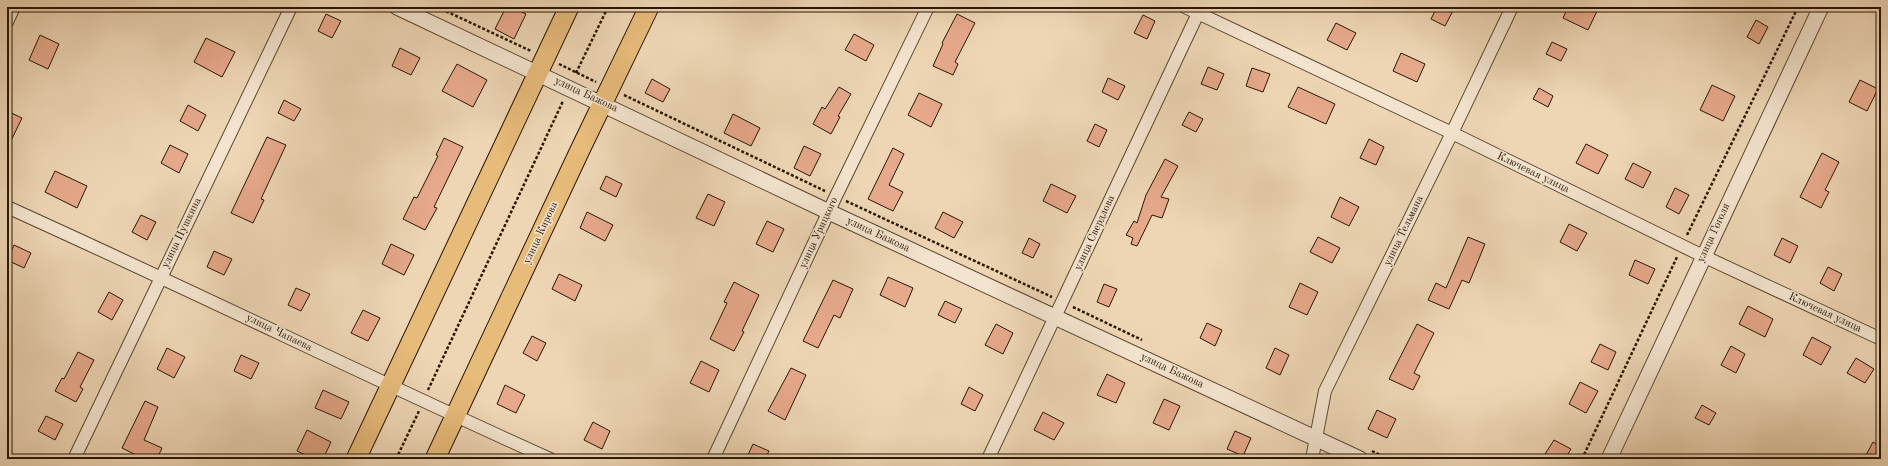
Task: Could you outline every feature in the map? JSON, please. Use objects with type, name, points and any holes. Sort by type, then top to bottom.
[{"type":"main road","points":[[356,459],[569,7]]},
{"type":"main road","name":"улица Кирова","points":[[435,459],[649,7]]},
{"type":"street","points":[[7,22],[14,7]]},
{"type":"street","name":"улица Пушкина","points":[[74,459],[160,276],[291,7]]},
{"type":"street","name":"улица Бажова","points":[[397,7],[541,65],[570,88],[606,96],[829,212],[1316,438],[1364,454]]},
{"type":"street","name":"улица Урицкого","points":[[713,459],[836,196],[928,7]]},
{"type":"street","name":"Ключевая улица","points":[[1185,7],[1199,10],[1703,256],[1881,339]]},
{"type":"street","name":"улица Тельмана","points":[[1312,459],[1325,391],[1452,133],[1512,7]]},
{"type":"street","name":"улица Гоголя","points":[[1608,459],[1821,7]]},
{"type":"street","name":"улица Свердлова","points":[[988,459],[1199,10]]},
{"type":"street","name":"улица Чапаева","points":[[7,207],[160,276],[423,402],[550,459]]},
{"type":"path","points":[[438,7],[541,65],[576,73],[606,96],[836,196],[1148,343]]},
{"type":"path","points":[[396,459],[608,7]]},
{"type":"path","points":[[1582,459],[1682,245],[1798,7]]},
{"type":"path","points":[[1364,454],[1388,459]]},
{"type":"building","points":[[506,7],[512,7],[526,14],[514,39],[495,29]]},
{"type":"building","points":[[1437,7],[1455,7],[1445,26],[1431,19]]},
{"type":"building","points":[[1568,7],[1588,7],[1597,11],[1588,30],[1563,18]]},
{"type":"building","points":[[326,14],[341,21],[332,38],[318,31]]},
{"type":"building","points":[[957,14],[975,23],[955,62],[958,64],[953,75],[933,66],[943,44],[942,43]]},
{"type":"building","points":[[1143,15],[1155,21],[1147,39],[1134,33]]},
{"type":"building","points":[[1756,20],[1768,27],[1759,44],[1747,37]]},
{"type":"building","points":[[1336,23],[1356,33],[1347,50],[1327,40]]},
{"type":"building","points":[[854,34],[874,45],[866,61],[845,50]]},
{"type":"building","points":[[40,35],[59,44],[48,69],[29,60]]},
{"type":"building","points":[[206,38],[235,52],[222,77],[194,62]]},
{"type":"building","points":[[1552,42],[1567,49],[1561,61],[1546,54]]},
{"type":"building","points":[[400,48],[420,58],[411,75],[392,66]]},
{"type":"building","points":[[1401,53],[1425,64],[1417,82],[1393,71]]},
{"type":"building","points":[[457,64],[487,80],[473,107],[442,91]]},
{"type":"building","points":[[1208,67],[1224,74],[1217,90],[1201,84]]},
{"type":"building","points":[[1252,68],[1270,74],[1263,92],[1246,86]]},
{"type":"building","points":[[1108,78],[1125,86],[1118,100],[1102,92]]},
{"type":"building","points":[[652,79],[670,89],[663,102],[645,93]]},
{"type":"building","points":[[1860,80],[1878,89],[1867,111],[1849,102]]},
{"type":"building","points":[[1712,85],[1735,96],[1723,121],[1700,110]]},
{"type":"building","points":[[839,87],[851,94],[838,116],[840,117],[831,134],[813,124],[822,107],[825,109]]},
{"type":"building","points":[[1298,87],[1335,104],[1326,124],[1288,107]]},
{"type":"building","points":[[1539,88],[1553,96],[1548,107],[1533,99]]},
{"type":"building","points":[[919,93],[942,104],[931,127],[908,115]]},
{"type":"building","points":[[284,100],[301,109],[294,121],[278,113]]},
{"type":"building","points":[[188,105],[206,115],[198,131],[180,121]]},
{"type":"building","points":[[7,111],[22,118],[7,149]]},
{"type":"building","points":[[1189,112],[1203,119],[1196,132],[1182,125]]},
{"type":"building","points":[[733,114],[760,128],[751,146],[724,133]]},
{"type":"building","points":[[1095,124],[1107,130],[1099,147],[1087,141]]},
{"type":"building","points":[[267,137],[286,145],[261,199],[264,200],[253,223],[231,213]]},
{"type":"building","points":[[444,138],[463,147],[434,207],[437,208],[425,230],[403,219],[414,197],[417,198],[438,156],[436,155]]},
{"type":"building","points":[[1369,139],[1384,147],[1376,165],[1360,158]]},
{"type":"building","points":[[1586,144],[1608,155],[1598,174],[1576,163]]},
{"type":"building","points":[[170,145],[188,154],[179,173],[161,163]]},
{"type":"building","points":[[804,146],[821,154],[810,176],[794,168]]},
{"type":"building","points":[[893,148],[904,154],[889,185],[903,192],[893,211],[868,199]]},
{"type":"building","points":[[1822,153],[1839,162],[1825,190],[1829,192],[1821,208],[1800,197]]},
{"type":"building","points":[[1165,159],[1178,166],[1161,197],[1169,199],[1162,218],[1152,215],[1137,246],[1131,244],[1133,238],[1126,235],[1134,221],[1137,223],[1146,195]]},
{"type":"building","points":[[1633,163],[1651,172],[1643,188],[1625,179]]},
{"type":"building","points":[[55,171],[87,186],[77,208],[45,192]]},
{"type":"building","points":[[606,176],[622,184],[616,197],[600,189]]},
{"type":"building","points":[[1051,184],[1076,196],[1067,213],[1043,201]]},
{"type":"building","points":[[1675,188],[1689,195],[1679,214],[1666,207]]},
{"type":"building","points":[[708,194],[725,202],[714,226],[696,218]]},
{"type":"building","points":[[1340,197],[1359,207],[1349,226],[1331,217]]},
{"type":"building","points":[[587,212],[613,225],[605,241],[580,228]]},
{"type":"building","points":[[943,212],[963,222],[954,238],[935,228]]},
{"type":"building","points":[[141,215],[156,222],[147,240],[132,232]]},
{"type":"building","points":[[767,221],[784,229],[773,252],[756,244]]},
{"type":"building","points":[[1569,224],[1587,233],[1577,251],[1560,242]]},
{"type":"building","points":[[1318,237],[1340,248],[1332,263],[1310,252]]},
{"type":"building","points":[[1468,237],[1485,244],[1469,283],[1462,280],[1449,309],[1428,300],[1436,283],[1446,288]]},
{"type":"building","points":[[1029,238],[1040,244],[1033,258],[1022,253]]},
{"type":"building","points":[[1782,238],[1798,246],[1790,263],[1774,255]]},
{"type":"building","points":[[391,244],[414,255],[404,275],[382,264]]},
{"type":"building","points":[[14,245],[31,253],[24,268],[7,260]]},
{"type":"building","points":[[214,251],[232,259],[224,275],[207,267]]},
{"type":"building","points":[[1635,260],[1655,269],[1648,284],[1629,275]]},
{"type":"building","points":[[1828,267],[1842,274],[1834,291],[1820,283]]},
{"type":"building","points":[[559,274],[582,285],[575,301],[552,289]]},
{"type":"building","points":[[888,277],[913,288],[905,307],[880,295]]},
{"type":"building","points":[[833,280],[853,289],[840,318],[834,315],[818,348],[803,341]]},
{"type":"building","points":[[734,282],[759,295],[742,331],[744,332],[734,351],[710,339],[727,303],[724,302]]},
{"type":"building","points":[[1300,283],[1318,292],[1307,315],[1289,307]]},
{"type":"building","points":[[1104,284],[1117,289],[1109,307],[1097,302]]},
{"type":"building","points":[[296,288],[310,294],[301,311],[288,305]]},
{"type":"building","points":[[109,292],[123,300],[112,320],[98,312]]},
{"type":"building","points":[[945,301],[962,309],[955,323],[938,315]]},
{"type":"building","points":[[1748,306],[1773,319],[1765,337],[1739,324]]},
{"type":"building","points":[[363,310],[380,318],[368,341],[351,333]]},
{"type":"building","points":[[1207,323],[1222,330],[1215,346],[1200,338]]},
{"type":"building","points":[[996,324],[1013,333],[1003,354],[985,345]]},
{"type":"building","points":[[1417,324],[1434,333],[1414,373],[1420,376],[1413,390],[1389,379]]},
{"type":"building","points":[[532,336],[546,343],[537,361],[523,353]]},
{"type":"building","points":[[1812,337],[1831,347],[1821,365],[1803,355]]},
{"type":"building","points":[[1600,344],[1616,352],[1608,370],[1591,362]]},
{"type":"building","points":[[1731,346],[1745,354],[1736,373],[1721,365]]},
{"type":"building","points":[[167,348],[185,357],[174,378],[157,369]]},
{"type":"building","points":[[1275,348],[1289,355],[1280,375],[1266,368]]},
{"type":"building","points":[[78,352],[94,360],[80,387],[83,389],[76,402],[55,391],[62,378],[64,379]]},
{"type":"building","points":[[241,355],[259,363],[251,379],[234,371]]},
{"type":"building","points":[[1856,358],[1874,369],[1865,383],[1847,373]]},
{"type":"building","points":[[701,361],[719,370],[709,392],[690,383]]},
{"type":"building","points":[[791,368],[806,375],[785,420],[768,411]]},
{"type":"building","points":[[1107,374],[1125,383],[1116,403],[1097,395]]},
{"type":"building","points":[[1580,382],[1598,391],[1586,413],[1569,404]]},
{"type":"building","points":[[505,385],[525,395],[516,413],[497,404]]},
{"type":"building","points":[[969,387],[983,395],[975,411],[961,404]]},
{"type":"building","points":[[323,390],[349,402],[341,419],[315,408]]},
{"type":"building","points":[[1164,399],[1180,406],[1169,430],[1153,423]]},
{"type":"building","points":[[145,401],[158,407],[144,440],[162,448],[157,459],[144,459],[122,448]]},
{"type":"building","points":[[1702,405],[1716,413],[1709,425],[1695,418]]},
{"type":"building","points":[[1377,410],[1396,419],[1387,438],[1368,429]]},
{"type":"building","points":[[1043,412],[1064,423],[1054,440],[1034,430]]},
{"type":"building","points":[[46,416],[63,424],[55,440],[38,431]]},
{"type":"building","points":[[593,422],[610,431],[602,449],[584,440]]},
{"type":"building","points":[[307,430],[331,442],[323,459],[314,459],[297,451]]},
{"type":"building","points":[[1235,431],[1251,438],[1243,456],[1227,449]]},
{"type":"building","points":[[1554,440],[1571,449],[1565,459],[1554,459],[1545,454]]},
{"type":"building","points":[[1873,442],[1881,447],[1881,459],[1864,459]]},
{"type":"building","points":[[753,444],[769,451],[765,459],[746,459]]}]
